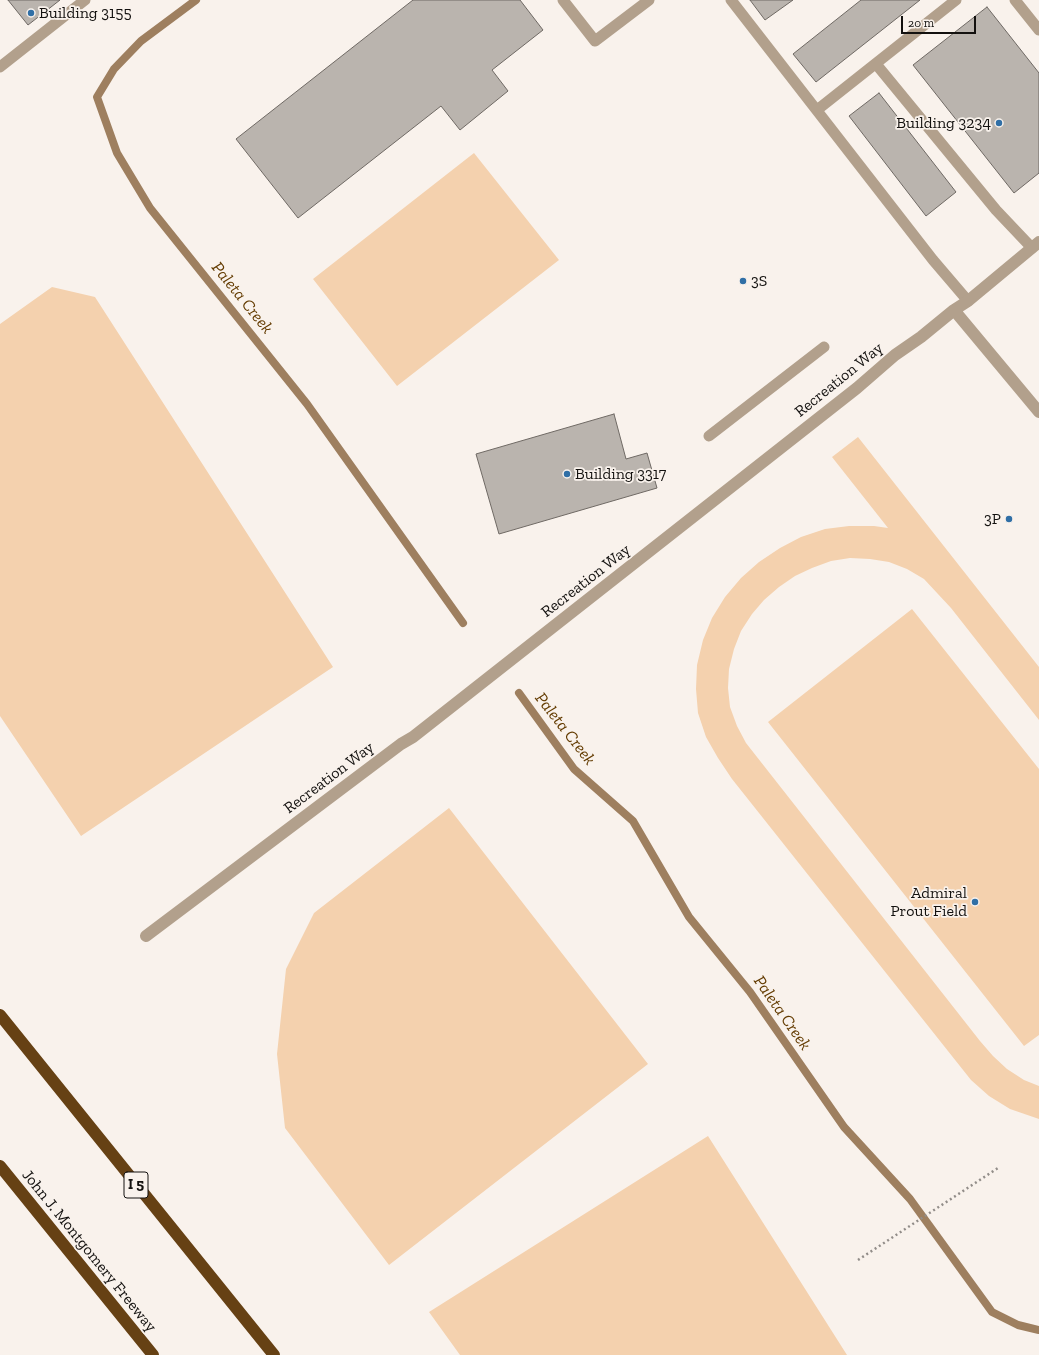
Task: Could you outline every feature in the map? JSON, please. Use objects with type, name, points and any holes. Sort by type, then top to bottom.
[{"type":"highway","name":"I 5","points":[[0,1015],[274,1355]]},
{"type":"highway","name":"John J. Montgomery Freeway","points":[[0,1166],[153,1355]]},
{"type":"street","name":"Recreation Way","points":[[146,936],[401,744],[413,738],[857,388],[895,355],[968,301],[1036,245]]},
{"type":"street","points":[[954,310],[1039,412]]},
{"type":"lane","points":[[0,67],[85,0]]},
{"type":"lane","points":[[563,0],[595,41],[649,0]]},
{"type":"lane","points":[[731,0],[933,260],[968,301]]},
{"type":"lane","points":[[816,110],[956,0]]},
{"type":"lane","points":[[1015,0],[1039,30]]},
{"type":"lane","points":[[876,64],[996,210],[1036,245]]},
{"type":"lane","points":[[709,436],[824,347]]},
{"type":"path","points":[[858,1260],[998,1168]]},
{"type":"shaded area","points":[[474,153],[559,260],[397,386],[313,279]]},
{"type":"shaded area","points":[[52,287],[95,297],[333,667],[81,836],[0,716],[0,324]]},
{"type":"shaded area","points":[[858,437],[1039,667],[1039,720],[951,608],[924,579],[907,569],[889,562],[850,558],[831,561],[795,576],[764,600],[752,614],[741,631],[734,649],[729,669],[728,688],[730,707],[737,726],[746,743],[980,1041],[1007,1069],[1024,1080],[1039,1086],[1039,1119],[1010,1109],[989,1096],[971,1080],[732,779],[706,737],[698,713],[696,689],[697,665],[703,640],[712,618],[725,597],[741,578],[759,562],[780,548],[801,537],[825,529],[849,526],[874,526],[888,528],[832,457]]},
{"type":"shaded area","name":"Admiral Prout Field","points":[[912,609],[1039,769],[1039,1035],[1024,1046],[768,722]]},
{"type":"shaded area","points":[[449,808],[648,1064],[389,1265],[285,1128],[277,1054],[286,969],[314,913]]},
{"type":"shaded area","points":[[708,1136],[847,1355],[460,1355],[429,1312]]},
{"type":"building","name":"Building 3155","points":[[8,0],[60,0],[28,25]]},
{"type":"building","points":[[413,0],[520,0],[543,30],[492,70],[508,91],[460,130],[441,106],[298,218],[236,139]]},
{"type":"building","points":[[750,0],[793,0],[765,20]]},
{"type":"building","points":[[861,0],[920,0],[816,82],[793,54]]},
{"type":"building","name":"Building 3234","points":[[987,7],[1039,73],[1039,173],[1014,193],[913,65]]},
{"type":"building","points":[[879,93],[956,192],[926,216],[849,116]]},
{"type":"building","name":"Building 3317","points":[[614,414],[626,459],[647,453],[657,488],[499,534],[476,454]]},
{"type":"waterway","name":"Paleta Creek","points":[[196,0],[141,41],[114,69],[97,97],[117,153],[150,208],[307,404],[463,623]]},
{"type":"waterway","name":"Paleta Creek","points":[[519,693],[574,769],[633,821],[689,917],[750,992],[844,1127],[910,1199],[992,1312],[1018,1325],[1039,1330]]},
{"type":"place","name":"Building 3155","points":[[31,13]]},
{"type":"place","name":"Building 3234","points":[[999,123]]},
{"type":"place","name":"3S","points":[[743,281]]},
{"type":"place","name":"Building 3317","points":[[567,474]]},
{"type":"place","name":"3P","points":[[1009,519]]},
{"type":"place","name":"Admiral Prout Field","points":[[975,902]]}]
